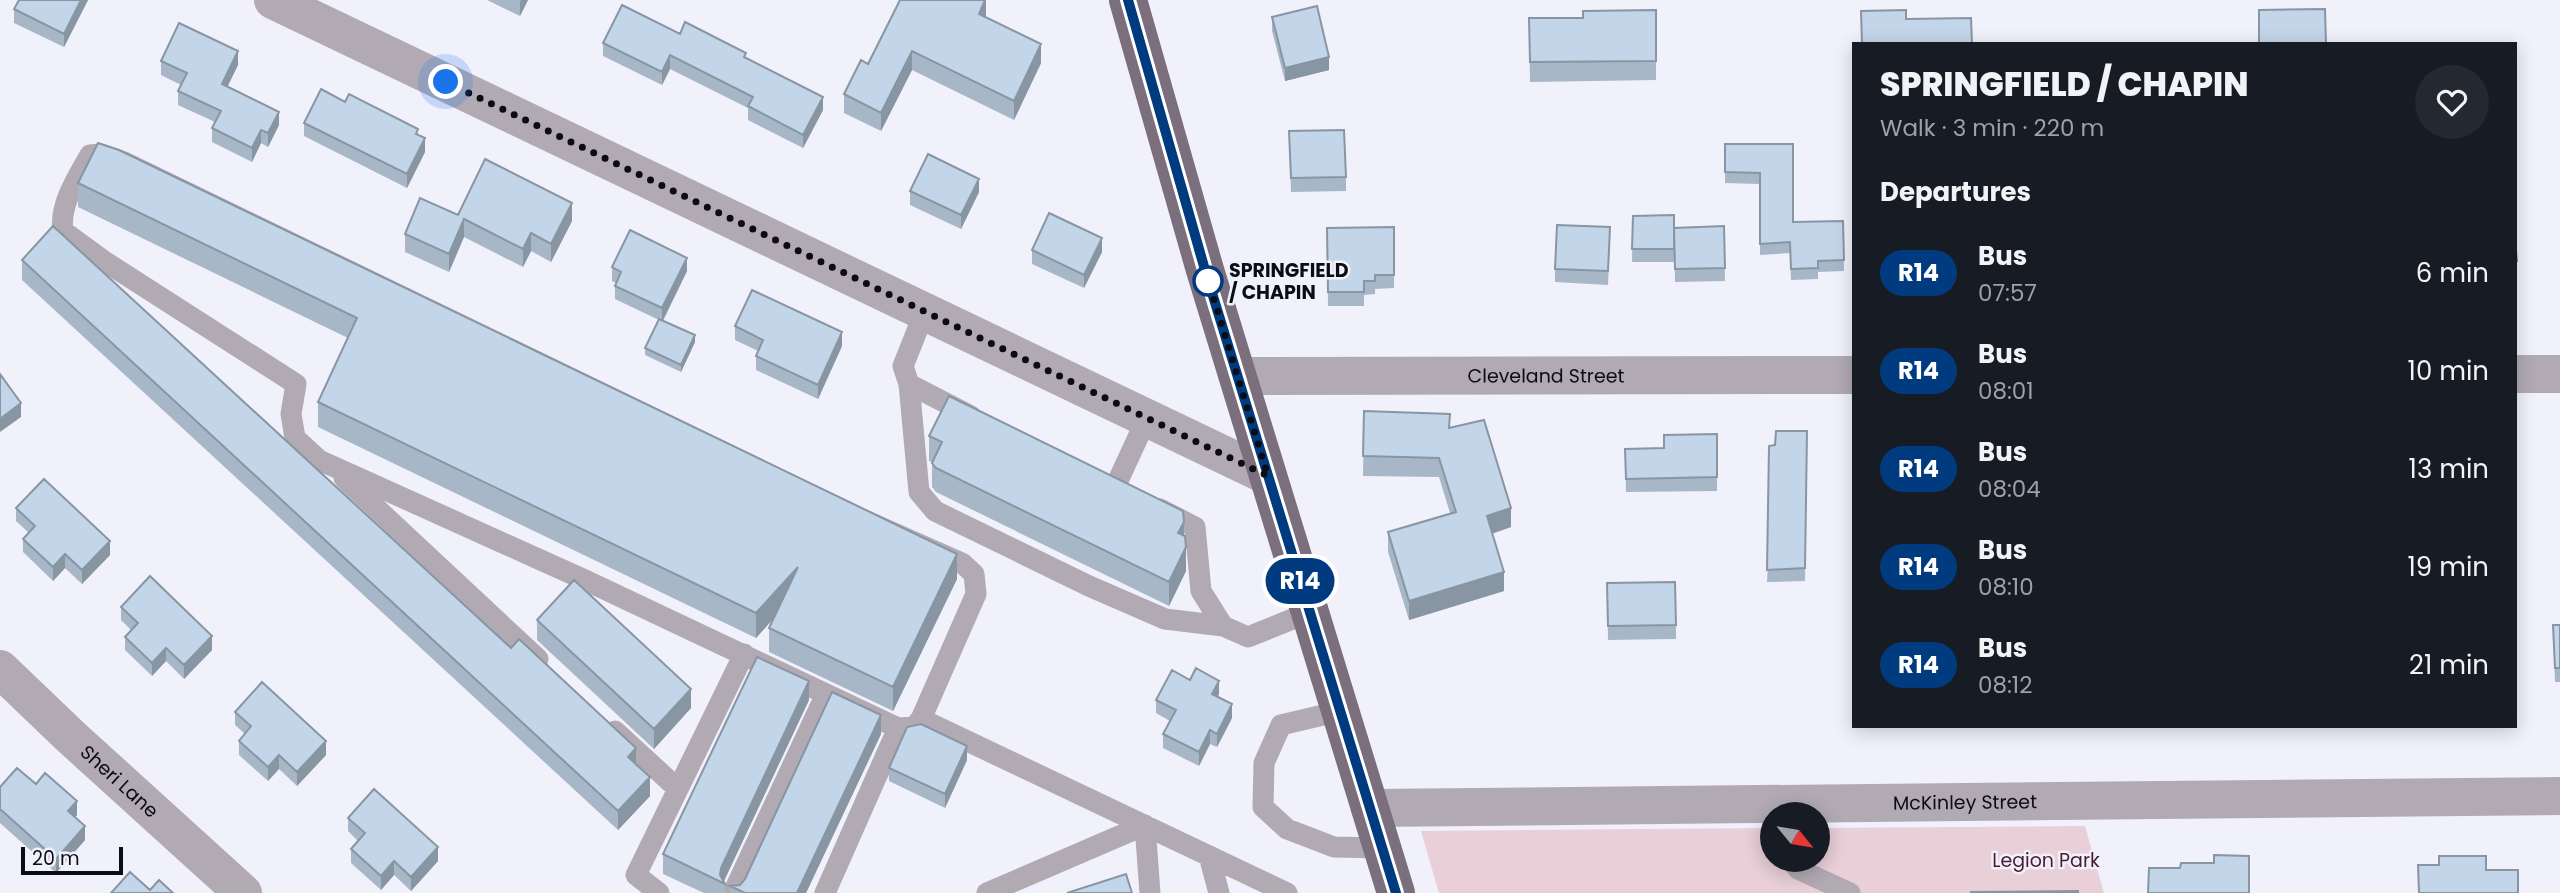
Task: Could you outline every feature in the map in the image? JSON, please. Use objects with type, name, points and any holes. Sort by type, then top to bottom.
[{"type":"main road","points":[[1128,0],[1268,476],[1396,893]]},
{"type":"street","points":[[273,0],[1268,476]]},
{"type":"street","points":[[2517,374],[2560,374]]},
{"type":"street","name":"Cleveland Street","points":[[1238,376],[1852,375]]},
{"type":"street","name":"Sheri Lane","points":[[0,669],[243,893]]},
{"type":"street","name":"McKinley Street","points":[[1830,812],[2560,796]]},
{"type":"street","name":"McKinley Street","points":[[1370,808],[1760,813]]},
{"type":"lane","points":[[90,155],[124,162],[848,512],[962,563],[974,574],[976,593],[921,719],[914,727],[898,729],[744,654],[329,465],[319,460],[295,438],[291,414],[296,384],[63,232],[61,219],[73,186],[90,155]]},
{"type":"lane","points":[[925,311],[903,366],[909,384],[919,492],[935,511],[1165,619],[1223,626],[1248,637],[1310,612]]},
{"type":"lane","points":[[909,384],[993,427]]},
{"type":"lane","points":[[1147,418],[1109,484],[1195,527],[1201,591],[1223,626]]},
{"type":"lane","points":[[329,465],[555,675]]},
{"type":"lane","points":[[659,893],[636,875],[744,654]]},
{"type":"lane","points":[[733,893],[826,694]]},
{"type":"lane","points":[[1340,711],[1281,725],[1264,763],[1264,807],[1287,829],[1334,847],[1382,848]]},
{"type":"lane","points":[[596,713],[678,789]]},
{"type":"lane","points":[[921,719],[1287,893]]},
{"type":"lane","points":[[825,893],[898,729]]},
{"type":"lane","points":[[987,893],[1144,825]]},
{"type":"lane","points":[[1144,825],[1150,893]]},
{"type":"lane","points":[[1209,856],[1219,893]]},
{"type":"lane","points":[[1804,872],[1850,893]]},
{"type":"green space","name":"Legion Park","points":[[2085,826],[2104,893],[1439,893],[1421,831],[1760,828],[1760,872],[1830,872],[1830,828]]},
{"type":"building","points":[[19,0],[81,0],[64,34],[14,9]]},
{"type":"building","points":[[900,0],[985,0],[979,14],[1041,44],[1014,101],[912,51],[881,113],[844,94],[861,60],[868,64]]},
{"type":"building","points":[[622,5],[680,34],[685,22],[746,53],[744,57],[823,97],[803,135],[748,106],[753,97],[670,55],[662,72],[603,43]]},
{"type":"building","points":[[1317,6],[1329,57],[1285,68],[1272,17]]},
{"type":"building","points":[[2325,9],[2326,42],[2259,42],[2259,10]]},
{"type":"building","points":[[1656,10],[1656,61],[1530,62],[1529,18],[1583,18],[1583,11]]},
{"type":"building","points":[[1906,10],[1906,19],[1971,18],[1972,42],[1862,42],[1861,11]]},
{"type":"building","points":[[179,23],[238,51],[222,84],[279,112],[268,133],[261,130],[252,148],[212,128],[221,111],[178,91],[187,73],[161,61]]},
{"type":"building","points":[[321,89],[345,102],[349,94],[418,129],[416,134],[425,138],[407,174],[304,123]]},
{"type":"building","points":[[1344,130],[1346,177],[1291,178],[1289,131]]},
{"type":"building","points":[[98,143],[119,150],[957,554],[893,687],[769,628],[798,567],[756,613],[318,402],[357,318],[78,183]]},
{"type":"building","points":[[1725,144],[1793,144],[1793,222],[1843,221],[1844,260],[1818,261],[1818,268],[1791,269],[1790,242],[1760,244],[1760,173],[1725,172]]},
{"type":"building","points":[[928,154],[979,179],[961,215],[910,191]]},
{"type":"building","points":[[485,159],[572,203],[551,244],[531,233],[523,249],[464,219],[449,254],[405,234],[420,198],[458,215]]},
{"type":"building","points":[[1049,213],[1102,238],[1084,275],[1032,250]]},
{"type":"building","points":[[1674,215],[1674,249],[1632,249],[1633,216]]},
{"type":"building","points":[[1557,225],[1610,227],[1608,271],[1555,269]]},
{"type":"building","points":[[53,226],[511,648],[519,639],[636,748],[628,757],[650,777],[618,811],[22,260]]},
{"type":"building","points":[[1724,226],[1725,268],[1675,269],[1674,228]]},
{"type":"building","points":[[1394,227],[1394,275],[1375,275],[1375,281],[1364,281],[1364,292],[1328,292],[1327,228]]},
{"type":"building","points":[[630,230],[687,258],[662,308],[615,286],[621,272],[612,267]]},
{"type":"building","points":[[752,290],[842,332],[818,385],[756,356],[763,340],[735,326]]},
{"type":"building","points":[[659,319],[695,335],[681,365],[645,348]]},
{"type":"building","points":[[0,374],[21,403],[0,419]]},
{"type":"building","points":[[949,396],[1183,511],[1184,522],[1178,533],[1185,536],[1186,547],[1169,582],[936,468],[932,463],[942,442],[929,436]]},
{"type":"building","points":[[1364,411],[1450,414],[1449,428],[1484,420],[1511,508],[1487,516],[1504,572],[1409,601],[1388,532],[1456,512],[1439,458],[1363,456]]},
{"type":"building","points":[[1776,431],[1807,431],[1805,568],[1767,570],[1769,446],[1775,445]]},
{"type":"building","points":[[1717,434],[1717,477],[1626,479],[1625,449],[1664,448],[1664,435]]},
{"type":"building","points":[[44,479],[110,541],[82,570],[65,554],[53,567],[23,539],[35,526],[16,508]]},
{"type":"building","points":[[150,576],[212,636],[184,665],[166,648],[152,663],[125,637],[138,623],[121,607]]},
{"type":"building","points":[[574,580],[691,689],[654,729],[537,620]]},
{"type":"building","points":[[1675,582],[1676,625],[1608,626],[1607,583]]},
{"type":"building","points":[[2553,625],[2560,625],[2560,668],[2555,668]]},
{"type":"building","points":[[757,657],[809,681],[721,868],[720,875],[725,884],[663,854]]},
{"type":"building","points":[[1196,668],[1219,681],[1212,694],[1232,704],[1217,734],[1210,730],[1199,752],[1163,734],[1176,710],[1156,700],[1172,670],[1190,680]]},
{"type":"building","points":[[262,682],[326,741],[297,772],[279,755],[268,767],[239,741],[251,726],[235,712]]},
{"type":"building","points":[[832,692],[881,715],[797,893],[745,893],[730,886],[740,885],[745,879]]},
{"type":"building","points":[[921,724],[967,746],[945,794],[889,768],[907,727]]},
{"type":"building","points":[[17,768],[36,784],[45,773],[77,801],[68,811],[85,826],[56,859],[0,809],[0,787]]},
{"type":"building","points":[[374,789],[438,847],[411,877],[394,861],[381,876],[351,849],[365,833],[348,818]]},
{"type":"building","points":[[2214,855],[2249,856],[2249,893],[2148,893],[2149,868],[2180,868],[2181,863],[2214,863]]},
{"type":"building","points":[[2439,856],[2486,856],[2486,870],[2518,870],[2518,893],[2419,893],[2418,865],[2439,865]]},
{"type":"building","points":[[130,872],[150,890],[159,880],[173,893],[111,893]]},
{"type":"building","points":[[1126,874],[1132,893],[1067,893]]},
{"type":"building","points":[[1971,892],[2078,893],[1971,893]]},
{"type":"bus line","name":"R14","points":[[1128,0],[1205,270],[1396,893]]},
{"type":"place","name":"SPRINGFIELD / CHAPIN","points":[[1208,281]]},
{"type":"route","points":[[446,82],[1268,476],[1205,270],[1208,281]]}]
